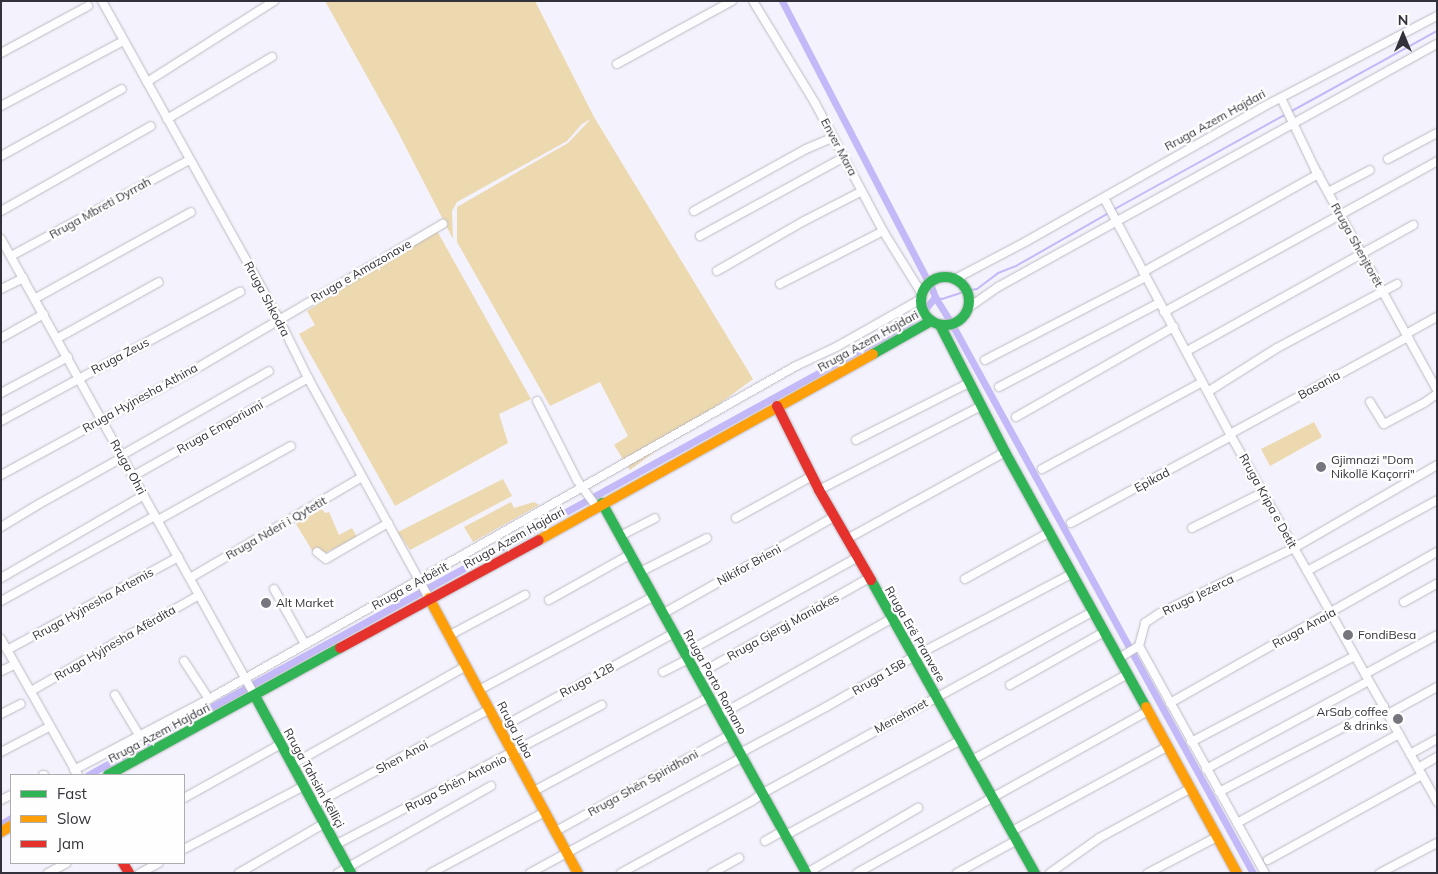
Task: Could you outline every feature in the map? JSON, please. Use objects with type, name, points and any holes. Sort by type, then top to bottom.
[{"type":"street","name":"Rruga Shkodra","points":[[102,1],[279,319],[308,378],[424,589]]},
{"type":"street","points":[[147,82],[274,1]]},
{"type":"street","points":[[617,64],[732,1]]},
{"type":"street","name":"Enver Mara","points":[[753,1],[834,137],[862,192],[921,296]]},
{"type":"street","points":[[1,53],[88,6]]},
{"type":"street","name":"Rruga Azem Hajdari","points":[[936,323],[922,309],[921,296],[927,285],[935,279],[945,277],[955,279],[1001,256],[1281,98],[1437,16]]},
{"type":"street","points":[[1,106],[124,41]]},
{"type":"street","name":"Rruga Azem Hajdari","points":[[110,774],[254,694],[424,589],[541,539],[597,504],[777,406],[936,323],[950,325],[960,321],[968,308],[998,288],[1115,218],[1290,120],[1437,44]]},
{"type":"street","points":[[167,120],[272,57]]},
{"type":"street","points":[[1,156],[122,89]]},
{"type":"street","name":"Rruga Shenjtorët","points":[[1281,98],[1290,120],[1339,214],[1437,390]]},
{"type":"street","points":[[1,211],[151,126]]},
{"type":"street","points":[[1388,158],[1437,133]]},
{"type":"street","points":[[694,211],[806,149],[834,137]]},
{"type":"street","points":[[700,236],[844,156]]},
{"type":"street","name":"Rruga Mbreti Dyrrah","points":[[11,256],[189,160]]},
{"type":"street","points":[[1164,312],[1437,161]]},
{"type":"street","points":[[1328,192],[1370,170]]},
{"type":"street","points":[[985,360],[1144,274],[1318,174]]},
{"type":"street","points":[[717,271],[804,221],[862,192]]},
{"type":"street","name":"Rruga Kripa e Detit","points":[[1104,198],[1231,435],[1437,802]]},
{"type":"street","points":[[36,298],[191,212]]},
{"type":"street","name":"Rruga e Amazonave","points":[[279,319],[443,224]]},
{"type":"street","points":[[1187,351],[1361,252],[1413,225]]},
{"type":"street","points":[[780,284],[883,230]]},
{"type":"street","name":"Rruga Ohri","points":[[1,239],[36,298],[254,694]]},
{"type":"street","points":[[1,289],[24,278]]},
{"type":"street","points":[[955,279],[963,285],[968,294],[968,308]]},
{"type":"street","points":[[58,338],[159,282]]},
{"type":"street","points":[[1209,391],[1277,348],[1397,284]]},
{"type":"street","name":"Rruga Zeus","points":[[1,421],[79,377],[240,292]]},
{"type":"street","name":"Rruga e Arbërit","points":[[76,773],[138,735],[246,680],[305,644],[424,589],[585,490],[921,296]]},
{"type":"street","points":[[999,387],[1159,303]]},
{"type":"street","points":[[1,338],[44,314]]},
{"type":"street","name":"Basania","points":[[1231,435],[1437,317]]},
{"type":"street","name":"Rruga Hyjnesha Athina","points":[[1,476],[192,370],[279,319]]},
{"type":"street","points":[[936,323],[1092,612],[1104,632],[1123,655],[1128,674],[1237,872]]},
{"type":"street","points":[[1016,417],[1174,327]]},
{"type":"street","points":[[1,394],[68,357]]},
{"type":"street","points":[[1429,374],[1437,370]]},
{"type":"street","points":[[1,528],[39,504],[269,371]]},
{"type":"street","name":"Rruga Emporiumi","points":[[133,476],[308,378]]},
{"type":"street","points":[[1042,469],[1202,382]]},
{"type":"street","points":[[856,440],[969,383]]},
{"type":"street","points":[[1370,402],[1384,424],[1437,394]]},
{"type":"street","points":[[537,401],[585,490],[597,504]]},
{"type":"street","name":"Rruga Erë Pranvere","points":[[777,406],[819,490],[894,618],[1035,873]]},
{"type":"street","points":[[819,490],[981,406]]},
{"type":"street","name":"Epikad","points":[[1071,523],[1231,435]]},
{"type":"street","points":[[1,601],[292,446]]},
{"type":"street","points":[[847,539],[1005,452]]},
{"type":"street","name":"Rruga Jezerca","points":[[1138,647],[1145,623],[1294,548],[1437,465]]},
{"type":"street","points":[[736,518],[812,476]]},
{"type":"street","name":"Rruga Nderi i Qytetit","points":[[190,578],[362,478]]},
{"type":"street","points":[[1192,528],[1264,492]]},
{"type":"street","points":[[1,578],[144,496]]},
{"type":"street","points":[[1307,571],[1437,500]]},
{"type":"street","name":"Rruga Porto Romano","points":[[597,504],[620,536],[664,613],[807,873]]},
{"type":"street","name":"Nikifor Brieni","points":[[664,613],[834,517]]},
{"type":"street","points":[[620,536],[655,518]]},
{"type":"street","points":[[318,552],[326,559],[388,523]]},
{"type":"street","points":[[965,579],[1050,532]]},
{"type":"street","points":[[640,572],[707,538]]},
{"type":"street","name":"Rruga Anaia","points":[[1170,703],[1437,552]]},
{"type":"street","points":[[549,600],[630,554]]},
{"type":"street","name":"Rruga Hyjnesha Artemis","points":[[7,650],[178,557]]},
{"type":"street","points":[[663,672],[687,656],[858,557]]},
{"type":"street","name":"Rruga 15B","points":[[567,851],[826,708],[915,656],[1072,574]]},
{"type":"street","name":"Rruga Gjergj Maniakes","points":[[697,675],[869,578]]},
{"type":"street","points":[[1404,602],[1437,584]]},
{"type":"street","points":[[274,589],[305,644]]},
{"type":"street","name":"Rruga Juba","points":[[424,589],[578,873]]},
{"type":"street","name":"Rruga Hyjnesha Afërdita","points":[[30,691],[199,595]]},
{"type":"street","points":[[450,635],[525,595]]},
{"type":"street","points":[[480,690],[654,596]]},
{"type":"street","name":"Menehmet","points":[[621,873],[752,801],[762,792],[1092,612]]},
{"type":"street","points":[[720,715],[894,618]]},
{"type":"street","points":[[1010,685],[1104,632]]},
{"type":"street","name":"Rruga 12B","points":[[500,728],[674,633]]},
{"type":"street","points":[[1206,769],[1437,635]]},
{"type":"street","points":[[1,639],[76,773]]},
{"type":"street","points":[[1123,655],[1138,647],[1265,873]]},
{"type":"street","points":[[1191,742],[1355,656]]},
{"type":"street","points":[[184,661],[209,699]]},
{"type":"street","points":[[1,671],[14,665]]},
{"type":"street","points":[[293,764],[466,666]]},
{"type":"street","points":[[972,760],[1128,674]]},
{"type":"street","points":[[1219,792],[1437,687]]},
{"type":"street","name":"Rruga Tahsim Këlliçi","points":[[254,694],[350,870]]},
{"type":"street","points":[[116,695],[138,735]]},
{"type":"street","points":[[534,791],[709,697]]},
{"type":"street","points":[[1,714],[21,704]]},
{"type":"street","name":"Rruga Shën Antonio","points":[[337,844],[513,754],[602,705]]},
{"type":"street","name":"Shen Anoi","points":[[315,804],[490,709]]},
{"type":"street","points":[[858,873],[992,796],[1148,711]]},
{"type":"street","points":[[1,752],[49,727]]},
{"type":"street","points":[[1237,823],[1399,734]]},
{"type":"street","name":"Rruga Shën Spiridhoni","points":[[556,831],[730,735]]},
{"type":"street","points":[[1410,754],[1437,739]]},
{"type":"street","points":[[765,841],[784,833],[961,740]]},
{"type":"street","points":[[185,797],[281,744]]},
{"type":"street","points":[[957,873],[1014,836],[1167,747]]},
{"type":"street","points":[[1418,768],[1437,757]]},
{"type":"street","points":[[1268,860],[1422,775]]},
{"type":"street","points":[[185,848],[304,786]]},
{"type":"street","points":[[338,873],[350,870],[491,786]]},
{"type":"street","points":[[1050,873],[1099,838],[1191,788]]},
{"type":"street","points":[[807,873],[918,808]]},
{"type":"street","points":[[431,873],[545,812]]},
{"type":"street","points":[[239,873],[325,823]]},
{"type":"street","points":[[1148,873],[1218,837]]},
{"type":"street","points":[[1380,873],[1437,843]]},
{"type":"street","points":[[530,873],[567,851]]},
{"type":"street","points":[[712,873],[739,858]]},
{"type":"street","points":[[48,873],[65,864]]},
{"type":"street","points":[[140,873],[156,864]]},
{"type":"shaded area","points":[[325,1],[535,1],[594,117],[753,379],[630,470],[614,445],[628,436],[600,382],[550,406],[457,242],[457,207],[568,143],[591,119],[582,124],[567,141],[457,202],[452,211],[453,239],[398,132]]},
{"type":"shaded area","points":[[436,229],[531,399],[499,414],[508,443],[395,506],[299,334],[315,325],[307,311]]},
{"type":"shaded area","points":[[1314,422],[1322,437],[1270,466],[1261,449]]},
{"type":"shaded area","points":[[503,479],[512,496],[410,550],[398,532]]},
{"type":"shaded area","points":[[511,502],[514,508],[534,502],[539,505],[473,542],[464,527]]},
{"type":"shaded area","points":[[322,509],[325,513],[329,512],[339,535],[352,528],[357,537],[325,553],[317,554],[313,552],[296,524]]},
{"type":"waterway","points":[[782,1],[927,279]]},
{"type":"waterway","points":[[1290,112],[1437,31]]},
{"type":"waterway","points":[[1113,210],[1286,114]]},
{"type":"waterway","points":[[970,290],[977,289],[998,273],[1016,266],[1109,213]]},
{"type":"waterway","points":[[931,286],[935,297],[950,321]]},
{"type":"waterway","points":[[935,297],[942,299],[963,292]]},
{"type":"waterway","points":[[926,308],[935,297]]},
{"type":"waterway","points":[[90,774],[907,324],[920,315]]},
{"type":"waterway","points":[[954,328],[1253,873]]},
{"type":"waterway","points":[[1,824],[10,819]]},
{"type":"traffic: fast","points":[[940,277],[950,277],[959,281],[965,287],[969,301],[965,315],[959,321],[950,325],[940,325],[931,321],[925,315],[921,306],[921,296],[925,287],[931,281],[940,277]]},
{"type":"traffic: fast","points":[[873,354],[931,321]]},
{"type":"traffic: fast","points":[[940,325],[1005,452],[1146,707]]},
{"type":"traffic: fast","points":[[602,503],[806,873]]},
{"type":"traffic: fast","points":[[871,580],[1035,873]]},
{"type":"traffic: fast","points":[[110,774],[340,648]]},
{"type":"traffic: fast","points":[[255,696],[351,873]]},
{"type":"traffic: slow","points":[[539,540],[873,354]]},
{"type":"traffic: slow","points":[[429,598],[578,873]]},
{"type":"traffic: slow","points":[[1146,707],[1237,873]]},
{"type":"traffic: slow","points":[[1,832],[10,827]]},
{"type":"traffic: jam","points":[[777,406],[819,490],[871,580]]},
{"type":"traffic: jam","points":[[340,648],[539,540]]},
{"type":"traffic: jam","points":[[124,864],[129,873]]},
{"type":"place","name":"Gjimnazi \"Dom Nikollë Kaçorri\"","points":[[1321,467]]},
{"type":"place","name":"Alt Market","points":[[266,603]]},
{"type":"place","name":"FondiBesa","points":[[1348,635]]},
{"type":"place","name":"ArSab coffee & drinks","points":[[1398,719]]}]
